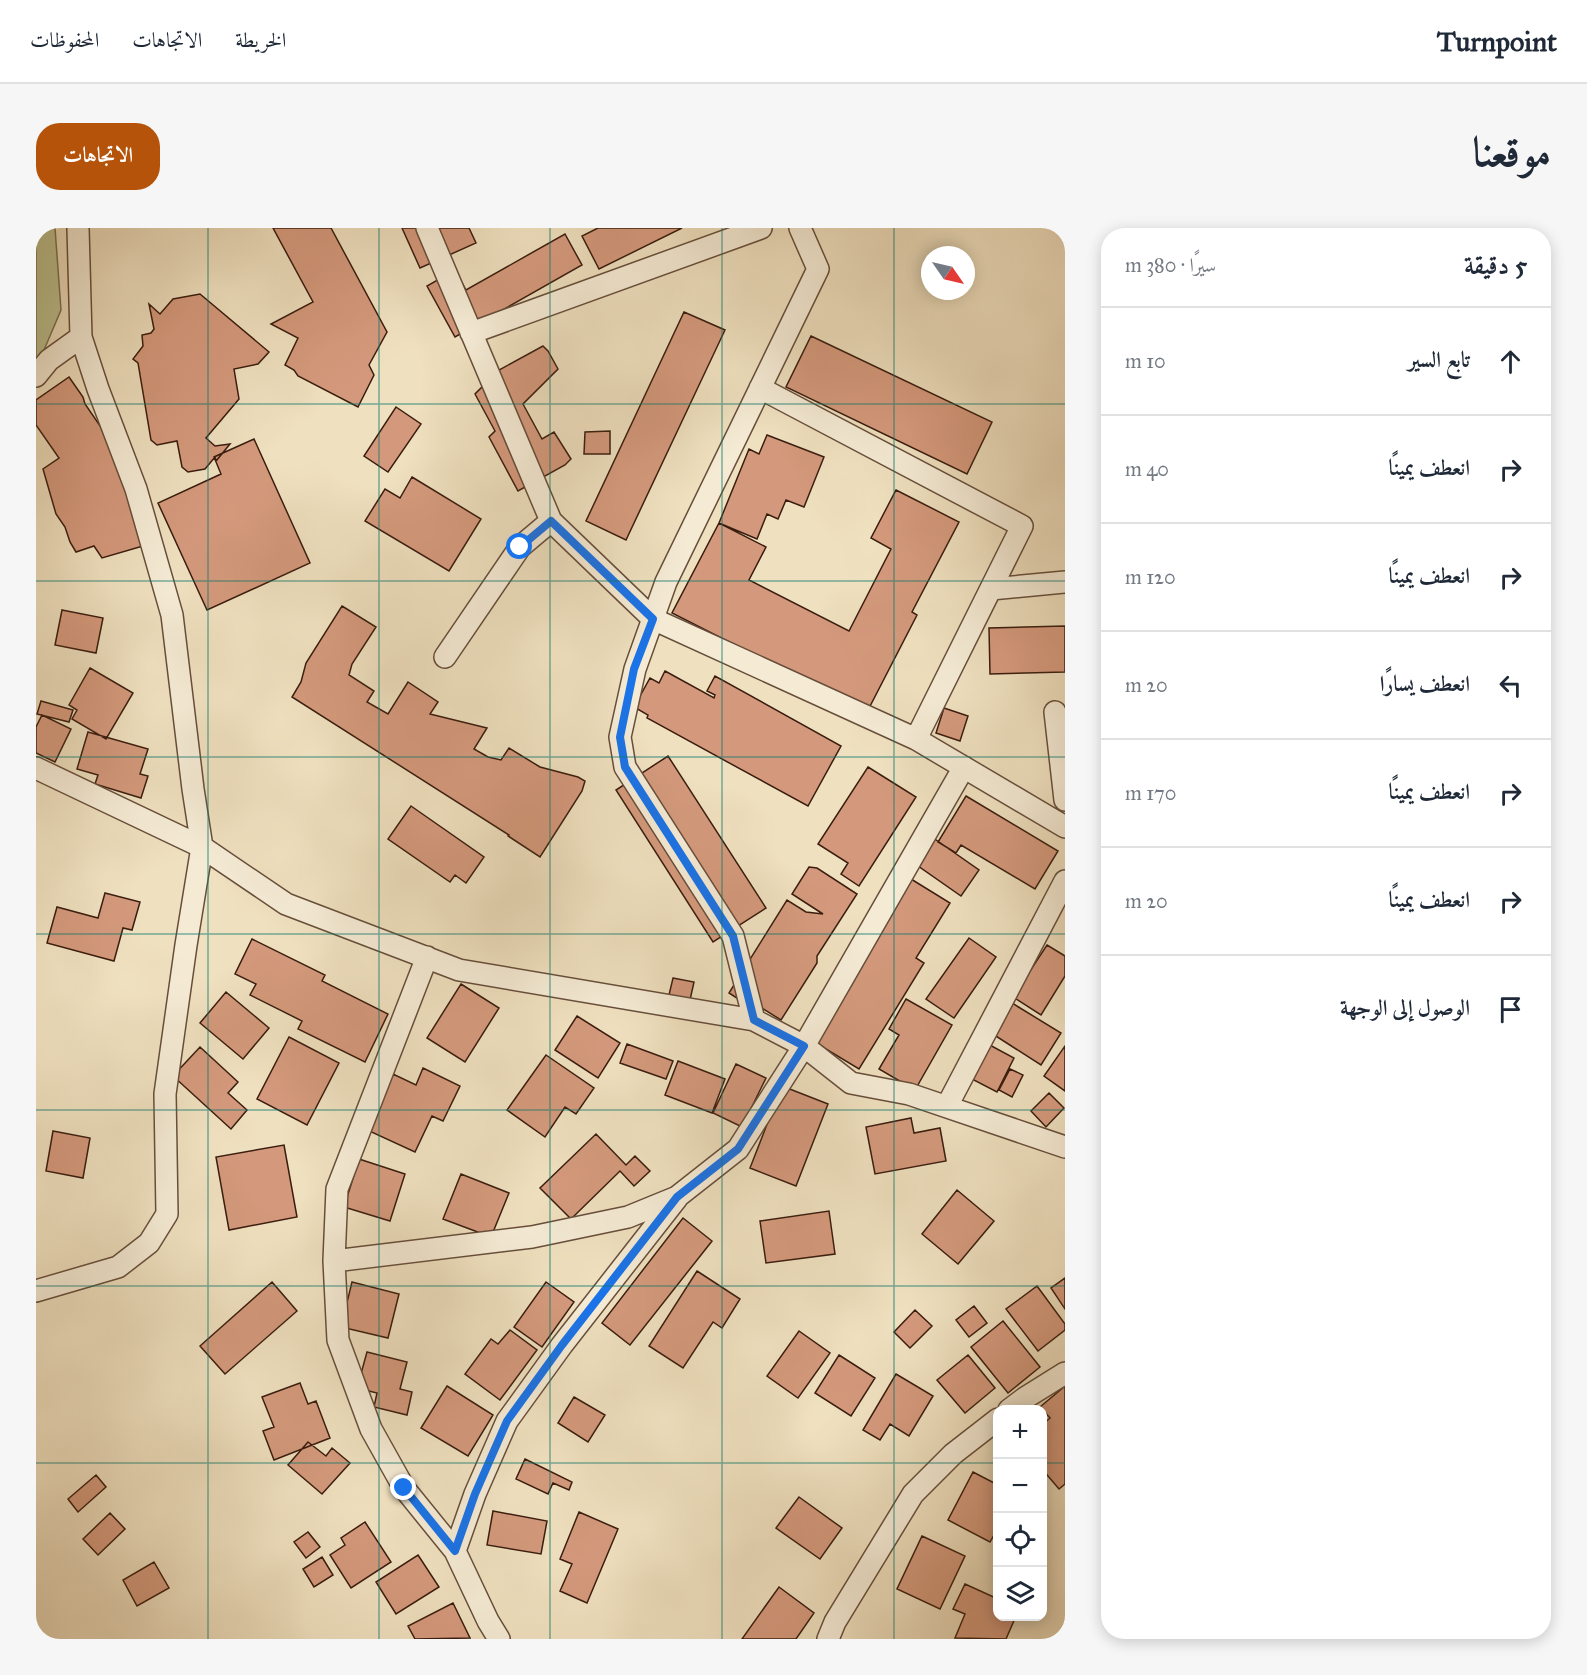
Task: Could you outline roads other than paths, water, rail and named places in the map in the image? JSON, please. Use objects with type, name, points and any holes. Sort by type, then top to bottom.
[{"type":"street","points":[[36,1291],[118,1267],[149,1243],[167,1214],[165,1094],[202,848],[172,615],[136,489],[81,337],[78,228]]},
{"type":"street","points":[[427,228],[551,521],[653,619],[916,739],[1065,827]]},
{"type":"street","points":[[471,333],[761,228]]},
{"type":"street","points":[[754,1020],[733,936],[625,767],[620,737],[634,669],[666,582],[818,269],[800,228]]},
{"type":"street","points":[[36,376],[49,360],[81,337]]},
{"type":"street","points":[[760,388],[1022,526],[916,739]]},
{"type":"street","points":[[445,657],[520,547],[551,521]]},
{"type":"street","points":[[991,589],[1065,582]]},
{"type":"street","points":[[1055,712],[1065,800]]},
{"type":"street","points":[[455,1551],[475,1494],[507,1421],[562,1345],[677,1197],[738,1149],[804,1046],[964,767]]},
{"type":"street","points":[[36,768],[202,848],[286,904],[459,970],[754,1020],[804,1046],[851,1083],[909,1094],[1065,1147]]},
{"type":"street","points":[[947,1106],[1065,880]]},
{"type":"street","points":[[427,957],[337,1189],[334,1261],[338,1340],[371,1429],[404,1488],[455,1551],[499,1639]]},
{"type":"street","points":[[334,1261],[532,1237],[628,1217],[677,1197]]},
{"type":"street","points":[[1016,1405],[1065,1373]]},
{"type":"street","points":[[828,1639],[835,1622],[913,1494],[953,1454],[993,1423]]}]
